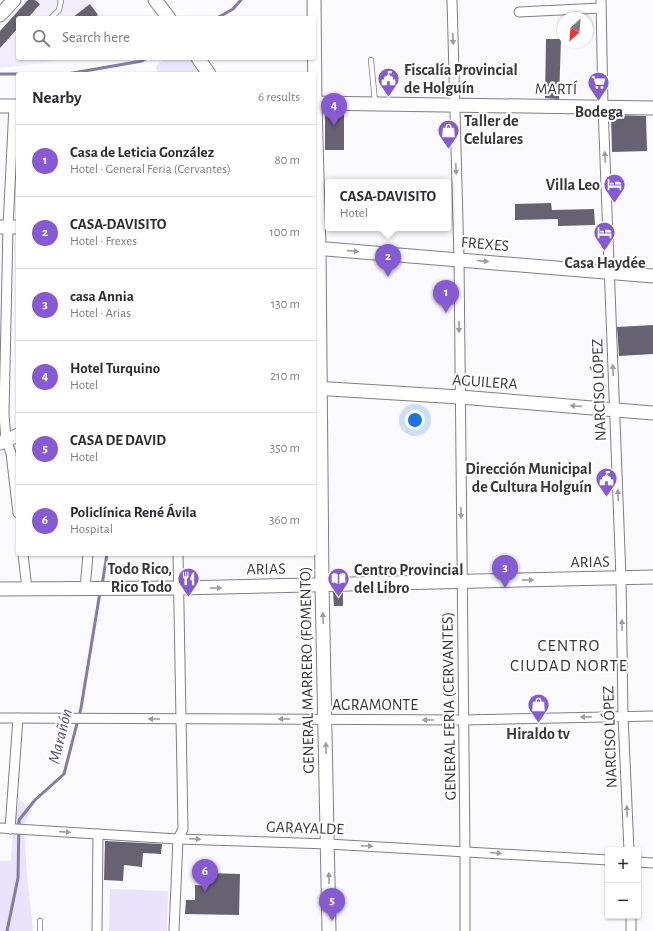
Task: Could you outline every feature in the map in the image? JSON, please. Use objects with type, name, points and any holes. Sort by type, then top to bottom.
[{"type":"street","points":[[0,15],[14,0]]},
{"type":"street","points":[[155,0],[166,10]]},
{"type":"street","name":"GENERAL MARRERO (FOMENTO)","points":[[314,0],[314,16]]},
{"type":"street","name":"GENERAL FERIA (CERVANTES)","points":[[452,0],[459,259],[465,931]]},
{"type":"street","points":[[519,12],[601,4]]},
{"type":"street","name":"NARCISO LÓPEZ","points":[[601,4],[603,107],[621,578],[623,716],[629,847]]},
{"type":"street","points":[[200,60],[208,72]]},
{"type":"street","name":"GENERAL MARRERO (FOMENTO)","points":[[314,60],[314,72]]},
{"type":"street","name":"MARTÍ","points":[[316,103],[653,108]]},
{"type":"street","points":[[0,106],[16,106],[9,227],[3,441],[11,453],[16,496]]},
{"type":"street","name":"GENERAL MARRERO (FOMENTO)","points":[[316,249],[317,389],[326,720],[329,931]]},
{"type":"street","name":"FREXES","points":[[316,249],[459,259],[653,276]]},
{"type":"street","name":"AGUILERA","points":[[317,389],[615,409],[653,413]]},
{"type":"street","points":[[3,441],[16,436]]},
{"type":"street","points":[[23,556],[26,589]]},
{"type":"street","points":[[88,556],[88,589]]},
{"type":"street","points":[[174,931],[178,839],[183,829],[178,556]]},
{"type":"street","name":"ARIAS","points":[[0,589],[179,588],[653,577]]},
{"type":"street","name":"AGRAMONTE","points":[[0,718],[464,720],[653,716]]},
{"type":"street","points":[[10,829],[18,718]]},
{"type":"street","name":"GARAYALDE","points":[[0,828],[178,839],[328,844],[605,860]]},
{"type":"street","points":[[97,931],[98,834]]},
{"type":"street","points":[[641,862],[653,863]]},
{"type":"street","points":[[631,919],[632,931]]},
{"type":"lane","points":[[54,16],[60,10],[60,0]]},
{"type":"lane","points":[[371,60],[375,104]]},
{"type":"lane","points":[[40,921],[40,931]]},
{"type":"shaded area","points":[[28,0],[90,0],[102,16],[16,16],[16,60],[56,60],[51,62],[0,68],[0,31]]},
{"type":"shaded area","points":[[163,60],[190,60],[200,72],[157,72],[156,66]]},
{"type":"shaded area","points":[[20,799],[31,811],[24,824],[27,877],[33,929],[32,931],[0,931],[0,861],[11,861],[14,813]]},
{"type":"shaded area","points":[[110,889],[168,891],[167,931],[109,931]]},
{"type":"building","points":[[28,0],[35,0],[40,4],[30,16],[16,16],[16,30],[0,48],[0,31]]},
{"type":"building","points":[[90,4],[98,15],[97,16],[75,16]]},
{"type":"building","points":[[546,39],[557,39],[557,48],[561,48],[559,99],[545,98]]},
{"type":"building","points":[[325,113],[344,113],[344,150],[325,150]]},
{"type":"building","points":[[611,115],[646,116],[647,151],[612,152]]},
{"type":"building","points":[[551,203],[552,210],[594,209],[595,225],[558,226],[558,219],[515,220],[515,204]]},
{"type":"building","points":[[653,325],[653,354],[619,356],[617,327]]},
{"type":"building","name":"Centro Provincial del Libro","points":[[333,592],[343,592],[343,606],[334,606]]},
{"type":"building","points":[[105,841],[162,844],[161,854],[143,853],[142,867],[124,865],[123,881],[104,880]]},
{"type":"building","points":[[208,873],[240,874],[239,915],[185,914],[186,900],[195,900],[195,885],[207,886]]},
{"type":"waterway","name":"Marañón","points":[[221,16],[233,9],[241,0]]},
{"type":"waterway","name":"Marañón","points":[[79,72],[143,60]]},
{"type":"waterway","points":[[0,74],[16,74]]},
{"type":"waterway","name":"Marañón","points":[[102,585],[107,556]]},
{"type":"waterway","name":"Marañón","points":[[7,931],[18,878],[19,820],[35,800],[64,774],[81,708],[100,592]]},
{"type":"place","name":"Fiscalía Provincial de Holguín","points":[[389,98]]},
{"type":"place","name":"Bodega","points":[[599,102]]},
{"type":"place","name":"Hotel Turquino","points":[[334,126]]},
{"type":"place","name":"Taller de Celulares","points":[[449,150]]},
{"type":"place","name":"Villa Leo","points":[[615,204]]},
{"type":"place","name":"Casa Haydée","points":[[605,252]]},
{"type":"place","name":"CASA-DAVISITO","points":[[388,277]]},
{"type":"place","name":"Casa de Leticia González","points":[[446,313]]},
{"type":"place","name":"Dirección Municipal de Cultura Holguín","points":[[607,498]]},
{"type":"place","name":"casa Annia","points":[[505,588]]},
{"type":"place","name":"Todo Rico, Rico Todo","points":[[188,598]]},
{"type":"place","name":"Centro Provincial del Libro","points":[[338,598]]},
{"type":"place","name":"Hiraldo tv","points":[[538,724]]},
{"type":"place","name":"Policlínica René Ávila","points":[[205,892]]},
{"type":"place","name":"CASA DE DAVID","points":[[332,921]]},
{"type":"district","name":"CENTRO CIUDAD NORTE","points":[[569,655]]}]
